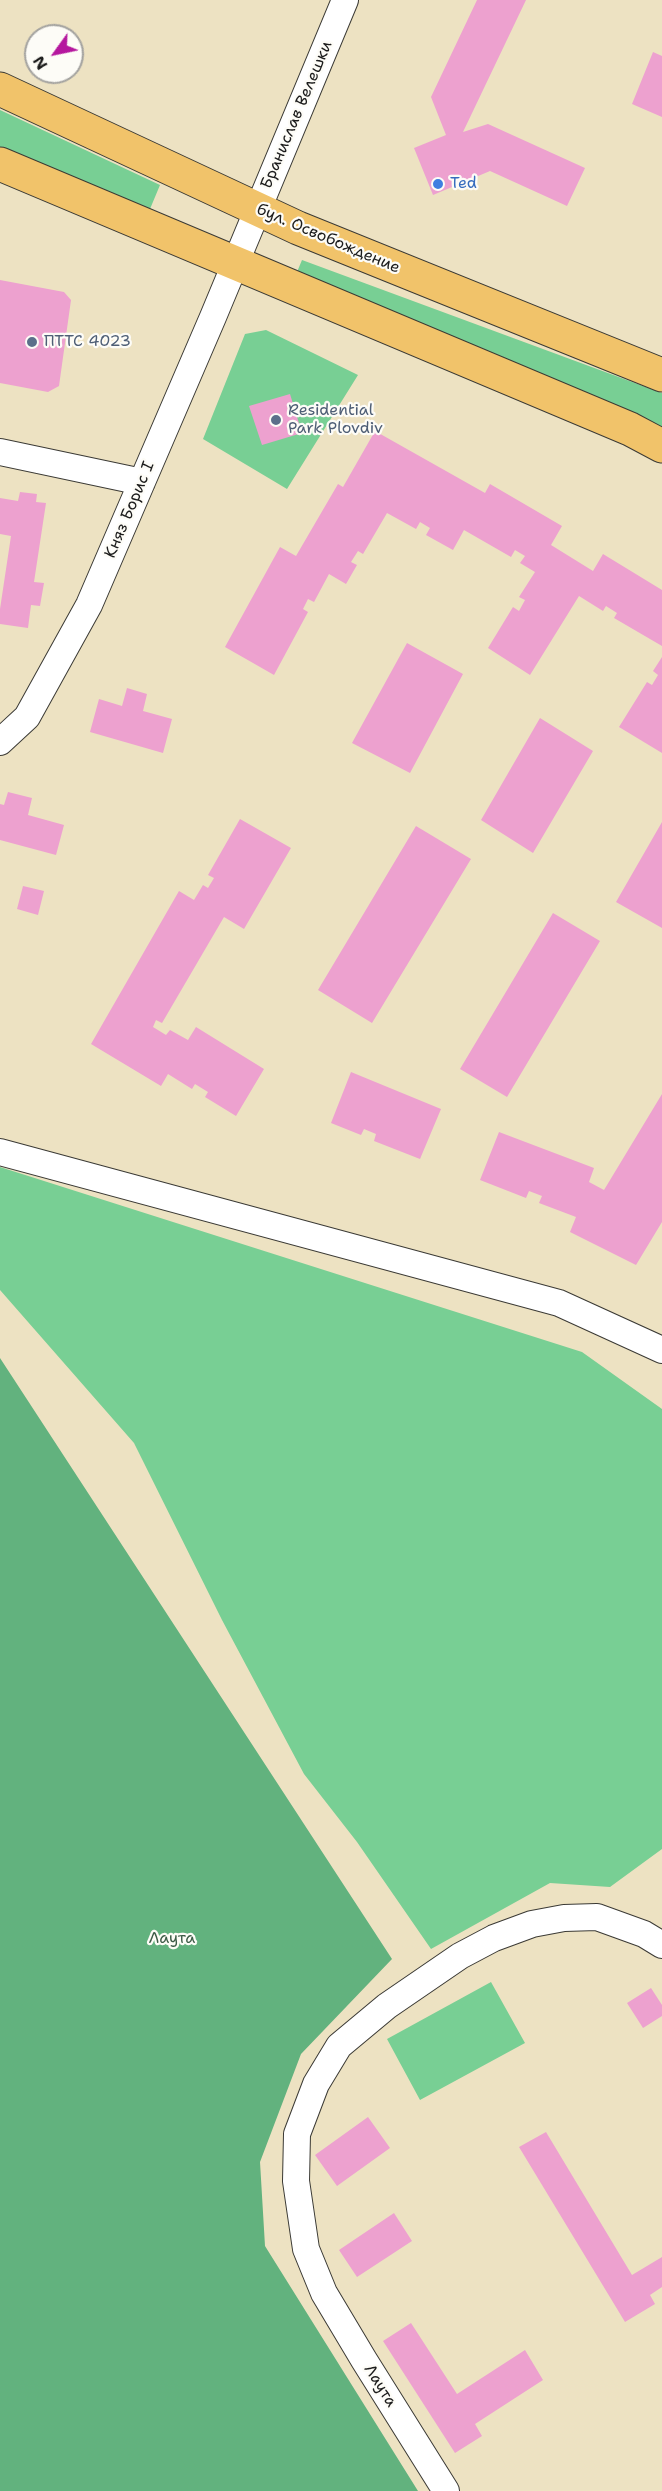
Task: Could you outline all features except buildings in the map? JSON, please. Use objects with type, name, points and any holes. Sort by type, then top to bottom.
[{"type":"main road","name":"бул. Освобождение","points":[[0,89],[258,210],[662,375]]},
{"type":"main road","points":[[0,164],[630,429],[662,446]]},
{"type":"street","name":"Бранислав Велешки","points":[[236,263],[345,0]]},
{"type":"street","name":"Княз Борис I","points":[[0,742],[27,717],[88,605],[236,263]]},
{"type":"street","points":[[0,452],[142,482]]},
{"type":"street","points":[[0,1152],[559,1303],[662,1350]]},
{"type":"street","name":"Лаута","points":[[446,2491],[324,2293],[306,2249],[296,2181],[297,2134],[316,2084],[339,2046],[387,2006],[460,1956],[494,1938],[532,1924],[597,1917],[644,1934],[662,1945]]},
{"type":"green space","points":[[0,110],[160,185],[150,209],[0,148]]},
{"type":"green space","points":[[302,260],[662,393],[662,429],[297,272]]},
{"type":"green space","points":[[266,330],[358,375],[287,489],[203,439],[245,334]]},
{"type":"green space","points":[[0,1167],[582,1352],[662,1409],[662,1849],[610,1887],[550,1883],[431,1949],[357,1842],[304,1774],[222,1620],[134,1443],[0,1290]]},
{"type":"green space","name":"Лаута","points":[[0,1358],[392,1959],[301,2054],[260,2162],[265,2246],[418,2491],[0,2491]]},
{"type":"green space","points":[[491,1982],[525,2043],[420,2100],[387,2039]]},
{"type":"place","name":"Ted","points":[[438,184]]},
{"type":"place","name":"ПТТС 4023","points":[[32,342]]},
{"type":"place","name":"Residential Park Plovdiv","points":[[276,420]]}]
